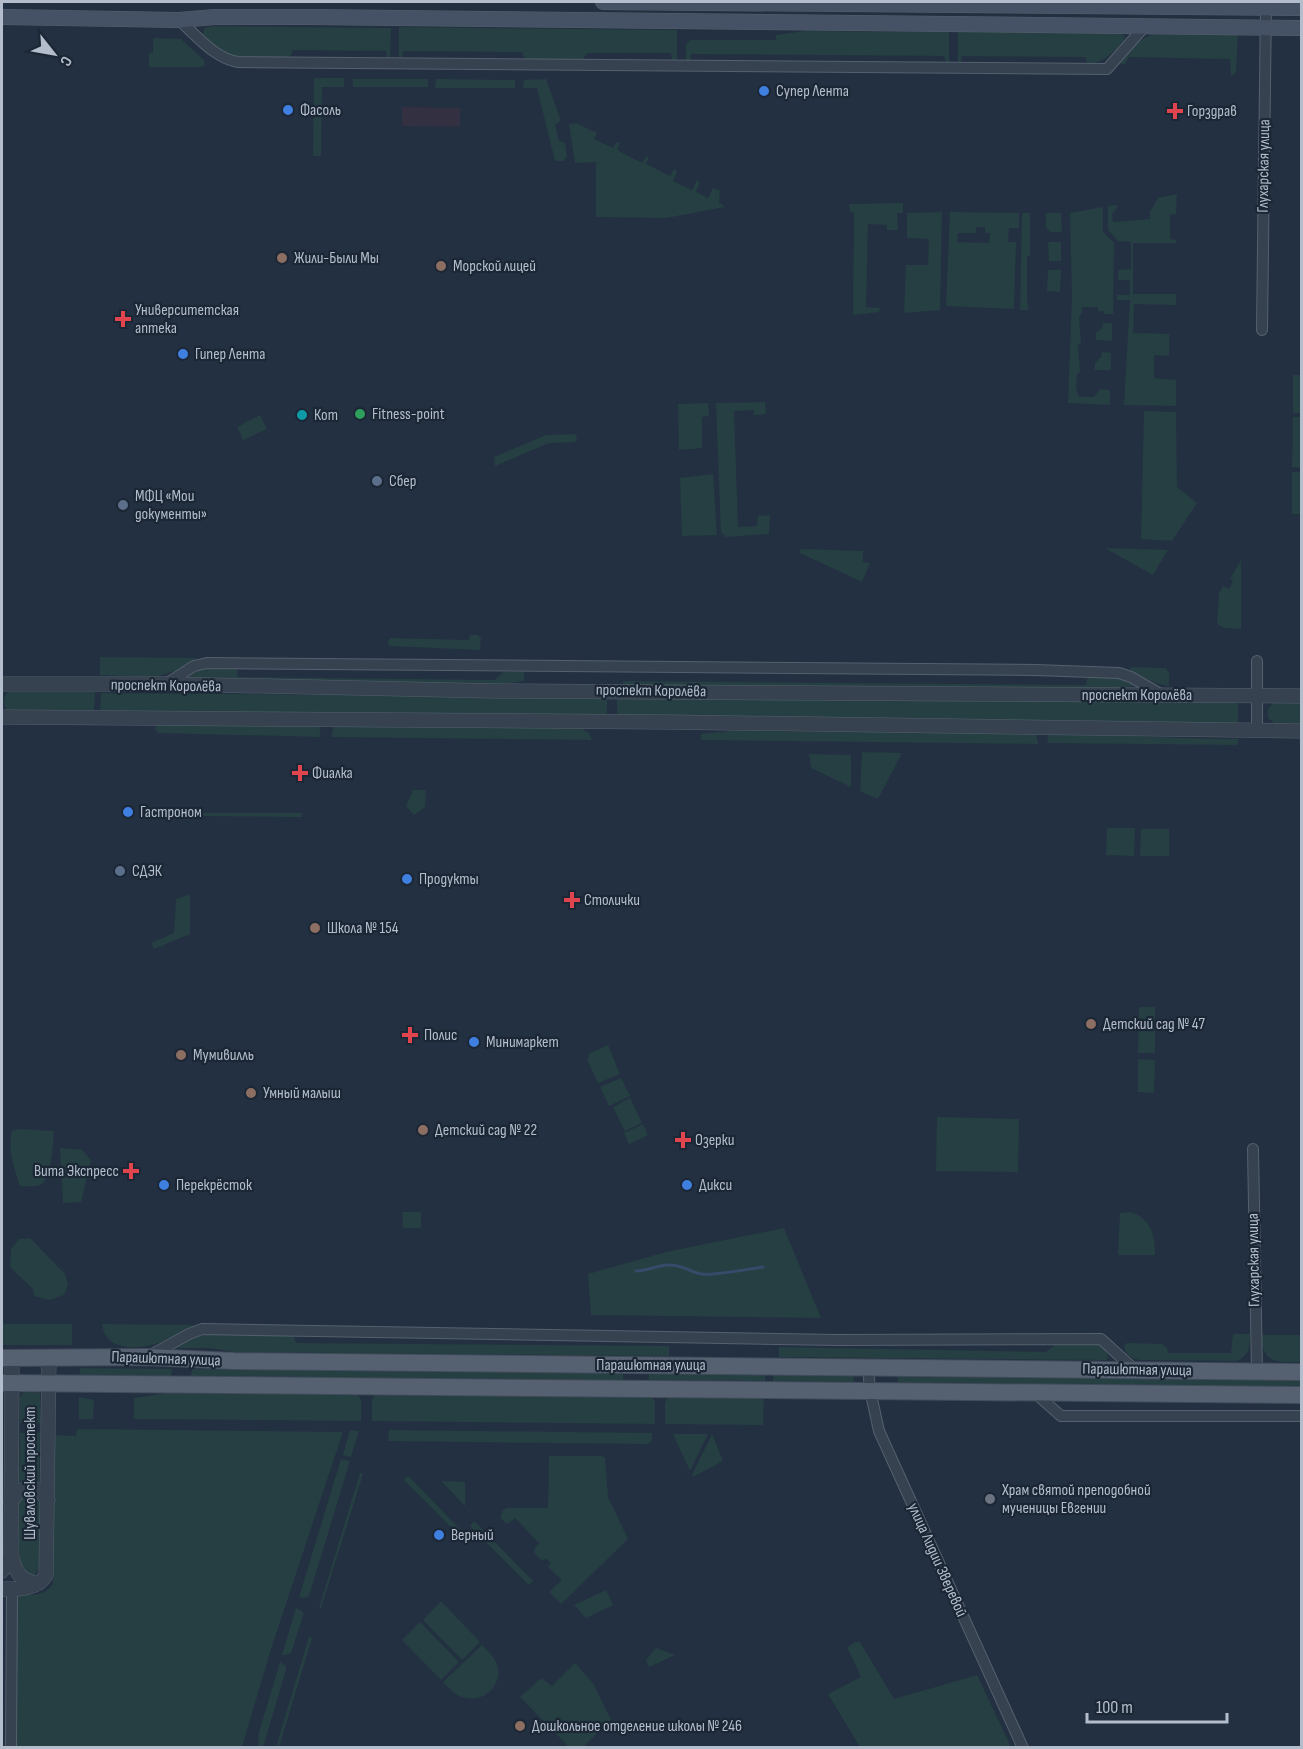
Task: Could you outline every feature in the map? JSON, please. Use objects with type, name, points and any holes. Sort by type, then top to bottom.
[{"type":"main road","points":[[24,2],[24,18]]},
{"type":"main road","points":[[603,2],[1266,5],[1302,8]]},
{"type":"main road","points":[[2,17],[179,20],[215,17],[308,17],[1302,28]]},
{"type":"main road","name":"Парашютная улица","points":[[7,1358],[1302,1372]]},
{"type":"main road","points":[[188,1384],[179,1373],[189,1360]]},
{"type":"main road","points":[[628,1365],[638,1372],[634,1386],[630,1388]]},
{"type":"main road","name":"Парашютная улица","points":[[7,1383],[1302,1395]]},
{"type":"street","name":"Глухарская улица","points":[[1262,330],[1266,5]]},
{"type":"street","points":[[179,20],[216,54],[238,62],[980,69],[1107,69],[1145,26]]},
{"type":"street","points":[[1257,661],[1257,731]]},
{"type":"street","points":[[166,684],[194,666],[207,663],[1024,670],[1119,673],[1131,677],[1162,695]]},
{"type":"street","name":"проспект Королёва","points":[[2,684],[166,684],[496,691],[1302,696]]},
{"type":"street","name":"проспект Королёва","points":[[2,717],[666,722],[1302,731]]},
{"type":"street","name":"Глухарская улица","points":[[1253,1149],[1257,1371]]},
{"type":"street","points":[[146,1358],[202,1329],[838,1340],[1101,1339],[1135,1370]]},
{"type":"street","name":"Шуваловский проспект","points":[[7,1358],[11,1555],[18,1575],[37,1584],[43,1581],[48,1568],[49,1358]]},
{"type":"street","name":"улица Лидии Зверевой","points":[[868,1367],[870,1390],[879,1431],[1023,1748]]},
{"type":"street","points":[[1035,1393],[1061,1416],[1302,1416]]},
{"type":"street","points":[[11,1502],[19,1491],[30,1487],[40,1491],[48,1500]]},
{"type":"street","name":"Шуваловский проспект","points":[[2,1571],[11,1555]]},
{"type":"street","points":[[11,1748],[7,1589],[37,1584]]},
{"type":"shaded area","points":[[402,107],[460,108],[460,127],[402,126]]},
{"type":"green space","points":[[213,26],[391,28],[390,59],[386,51],[293,50],[290,57],[237,57],[220,50],[203,34],[204,28]]},
{"type":"green space","points":[[399,27],[677,30],[677,61],[672,60],[671,53],[587,53],[582,61],[525,59],[522,52],[403,51],[402,57],[399,58]]},
{"type":"green space","points":[[804,31],[949,32],[949,63],[946,62],[944,56],[691,54],[690,60],[686,61],[686,44],[691,40],[776,40],[776,35]]},
{"type":"green space","points":[[958,32],[1122,33],[1125,38],[1109,56],[1093,63],[1087,63],[1085,57],[962,56],[961,62],[958,63]]},
{"type":"green space","points":[[1156,34],[1238,35],[1236,72],[1231,76],[1230,59],[1129,57],[1124,65],[1120,63],[1136,44]]},
{"type":"green space","points":[[153,38],[181,39],[204,60],[205,65],[201,67],[149,67],[149,53],[153,53]]},
{"type":"green space","points":[[314,78],[344,78],[344,87],[322,87],[321,156],[313,156]]},
{"type":"green space","points":[[353,79],[428,79],[428,87],[353,87]]},
{"type":"green space","points":[[436,79],[515,80],[515,88],[435,88]]},
{"type":"green space","points":[[546,79],[560,118],[555,125],[559,141],[565,143],[567,156],[563,161],[555,161],[537,88],[523,88],[524,80]]},
{"type":"green space","points":[[576,123],[597,133],[594,139],[613,148],[616,142],[620,143],[617,150],[642,163],[646,156],[649,157],[646,164],[670,176],[674,169],[677,171],[673,181],[692,190],[697,180],[700,182],[696,192],[708,198],[713,188],[720,191],[719,202],[725,207],[666,218],[596,217],[596,162],[575,163],[569,124]]},
{"type":"green space","points":[[1177,194],[1176,214],[1170,215],[1170,239],[1176,240],[1176,243],[1133,243],[1133,294],[1176,294],[1176,305],[1134,304],[1133,333],[1169,334],[1169,356],[1154,355],[1154,378],[1176,380],[1176,406],[1124,405],[1130,300],[1117,300],[1117,295],[1130,295],[1130,280],[1118,280],[1118,270],[1131,269],[1131,242],[1118,241],[1108,230],[1108,206],[1119,205],[1112,214],[1113,222],[1150,219],[1150,212],[1158,198]]},
{"type":"green space","points":[[903,203],[903,213],[897,213],[898,230],[887,230],[887,225],[868,224],[866,307],[880,308],[879,312],[853,315],[854,213],[850,211],[849,204]]},
{"type":"green space","points":[[1103,207],[1103,232],[1114,243],[1113,314],[1104,314],[1104,311],[1098,311],[1098,307],[1082,307],[1079,317],[1081,343],[1078,345],[1080,372],[1077,374],[1076,388],[1079,397],[1094,397],[1100,389],[1110,390],[1110,405],[1068,403],[1072,297],[1070,213]]},
{"type":"green space","points":[[942,212],[940,310],[904,313],[906,265],[928,265],[929,239],[907,238],[907,213]]},
{"type":"green space","points":[[950,212],[1019,213],[1019,228],[1009,228],[1008,242],[1016,242],[1014,309],[946,306]],"holes":[[[976,227],[985,227],[985,233],[990,233],[989,243],[957,242],[958,233],[976,233]]]},
{"type":"green space","points":[[1022,213],[1030,213],[1030,256],[1027,256],[1028,310],[1020,310]]},
{"type":"green space","points":[[1046,213],[1061,213],[1062,232],[1050,232],[1046,227]]},
{"type":"green space","points":[[1048,242],[1061,242],[1061,261],[1049,261]]},
{"type":"green space","points":[[1048,270],[1061,270],[1060,292],[1047,291]]},
{"type":"green space","points":[[1103,323],[1112,323],[1112,341],[1096,340],[1096,333],[1102,328]]},
{"type":"green space","points":[[1102,352],[1111,353],[1111,370],[1095,370],[1095,363],[1101,357]]},
{"type":"green space","points":[[1293,375],[1301,375],[1301,413],[1293,413]]},
{"type":"green space","points":[[765,402],[766,414],[754,415],[754,410],[734,411],[738,527],[757,526],[758,516],[770,515],[769,534],[726,537],[721,532],[716,403]]},
{"type":"green space","points":[[708,403],[709,416],[702,417],[702,448],[679,450],[678,404]]},
{"type":"green space","points":[[1144,411],[1176,412],[1177,487],[1197,503],[1172,541],[1141,539]]},
{"type":"green space","points":[[260,415],[267,429],[243,440],[237,427]]},
{"type":"green space","points":[[1293,417],[1301,417],[1301,468],[1292,467]]},
{"type":"green space","points":[[575,434],[577,438],[575,442],[549,443],[495,466],[494,457],[546,435]]},
{"type":"green space","points":[[1292,472],[1301,472],[1301,514],[1292,514]]},
{"type":"green space","points":[[713,474],[717,535],[682,536],[680,478]]},
{"type":"green space","points":[[1105,548],[1168,550],[1153,575]]},
{"type":"green space","points":[[800,549],[863,551],[863,562],[870,563],[862,582],[800,553]]},
{"type":"green space","points":[[1241,560],[1241,629],[1224,628],[1217,624],[1219,593],[1223,586],[1229,589],[1233,581],[1230,579]]},
{"type":"green space","points":[[470,635],[478,635],[481,638],[480,650],[389,646],[388,642],[390,638],[469,640]]},
{"type":"green space","points":[[100,657],[195,658],[195,660],[175,671],[156,677],[100,675]]},
{"type":"green space","points":[[1131,667],[1166,668],[1169,673],[1169,686],[1155,683],[1130,670]]},
{"type":"green space","points":[[207,669],[237,669],[238,677],[495,680],[503,672],[524,672],[524,681],[495,685],[188,677]]},
{"type":"green space","points":[[1092,677],[1120,679],[1134,686],[1098,691],[623,686],[623,681],[1086,685],[1087,679]]},
{"type":"green space","points":[[8,692],[95,692],[94,712],[9,711],[4,702]]},
{"type":"green space","points":[[101,693],[607,697],[607,717],[100,712]]},
{"type":"green space","points":[[617,698],[1238,703],[1238,723],[617,717]]},
{"type":"green space","points":[[1301,702],[1301,723],[1274,723],[1268,718],[1268,709],[1273,703]]},
{"type":"green space","points":[[182,724],[319,726],[321,737],[158,733],[155,729],[157,726]]},
{"type":"green space","points":[[334,726],[580,728],[588,732],[592,740],[331,737]]},
{"type":"green space","points":[[731,731],[1036,733],[1038,744],[701,740],[701,734]]},
{"type":"green space","points":[[1049,733],[1238,739],[1238,745],[1047,743]]},
{"type":"green space","points":[[862,752],[902,753],[878,799],[860,791]]},
{"type":"green space","points":[[809,754],[851,755],[851,787],[811,768]]},
{"type":"green space","points":[[413,790],[426,790],[425,807],[414,815],[406,806]]},
{"type":"green space","points":[[193,813],[302,813],[302,817],[193,816]]},
{"type":"green space","points":[[1107,828],[1135,828],[1134,856],[1106,855]]},
{"type":"green space","points":[[1141,829],[1169,829],[1169,856],[1140,856]]},
{"type":"green space","points":[[190,894],[190,934],[154,949],[151,943],[174,933],[176,899]]},
{"type":"green space","points":[[1139,1007],[1155,1007],[1155,1053],[1138,1053]]},
{"type":"green space","points":[[608,1045],[620,1074],[598,1083],[587,1059],[588,1054]]},
{"type":"green space","points":[[1138,1059],[1155,1060],[1154,1093],[1138,1092]]},
{"type":"green space","points":[[621,1078],[630,1096],[609,1106],[600,1087]]},
{"type":"green space","points":[[630,1098],[642,1123],[625,1131],[613,1107]]},
{"type":"green space","points":[[937,1117],[1019,1119],[1018,1172],[936,1171]]},
{"type":"green space","points":[[643,1124],[648,1135],[629,1144],[624,1133]]},
{"type":"green space","points":[[19,1129],[54,1131],[49,1169],[44,1182],[40,1185],[20,1186],[10,1145],[12,1131]]},
{"type":"green space","points":[[60,1148],[82,1150],[91,1160],[81,1202],[63,1203]]},
{"type":"green space","points":[[402,1212],[421,1212],[421,1228],[403,1228]]},
{"type":"green space","points":[[1130,1212],[1143,1218],[1150,1228],[1153,1234],[1155,1255],[1118,1255],[1120,1213]]},
{"type":"green space","points":[[784,1228],[821,1318],[591,1315],[588,1274],[666,1252]]},
{"type":"green space","points":[[30,1238],[65,1274],[68,1284],[64,1295],[50,1300],[34,1296],[33,1289],[10,1267],[11,1249],[19,1239]]},
{"type":"green space","points":[[2,1324],[72,1324],[72,1345],[2,1345]]},
{"type":"green space","points":[[102,1324],[194,1326],[155,1344],[130,1347],[122,1346],[109,1339],[104,1333]]},
{"type":"green space","points":[[1233,1334],[1250,1334],[1248,1350],[1237,1361],[1140,1360],[1129,1356],[1124,1346],[1127,1343],[1162,1344],[1167,1348],[1168,1353],[1231,1353]]},
{"type":"green space","points":[[289,1335],[294,1337],[296,1343],[669,1346],[669,1356],[234,1352],[210,1348],[174,1348],[196,1337]]},
{"type":"green space","points":[[1261,1335],[1301,1335],[1301,1362],[1272,1359],[1265,1351]]},
{"type":"green space","points":[[1056,1344],[1097,1344],[1106,1351],[1108,1358],[1106,1360],[779,1357],[779,1347],[1046,1352]]},
{"type":"green space","points":[[80,1368],[172,1369],[171,1376],[80,1375]]},
{"type":"green space","points":[[192,1369],[623,1373],[623,1380],[191,1376]]},
{"type":"green space","points":[[649,1373],[765,1374],[765,1381],[649,1380]]},
{"type":"green space","points":[[773,1374],[853,1375],[854,1382],[773,1381]]},
{"type":"green space","points":[[898,1375],[1301,1379],[1302,1387],[898,1383]]},
{"type":"green space","points":[[24,1392],[40,1393],[41,1423],[20,1423],[20,1397]]},
{"type":"green space","points":[[168,1393],[358,1394],[361,1400],[361,1421],[134,1419],[134,1398]]},
{"type":"green space","points":[[375,1394],[652,1397],[655,1402],[655,1424],[372,1421],[372,1400]]},
{"type":"green space","points":[[79,1397],[94,1400],[93,1419],[79,1419]]},
{"type":"green space","points":[[668,1397],[764,1398],[763,1425],[665,1424],[665,1403]]},
{"type":"green space","points":[[77,1429],[343,1432],[272,1646],[242,1747],[15,1748],[17,1595],[41,1593],[53,1584],[55,1435],[76,1436]]},
{"type":"green space","points":[[350,1430],[359,1431],[351,1457],[343,1455]]},
{"type":"green space","points":[[389,1430],[652,1433],[652,1440],[648,1444],[388,1441]]},
{"type":"green space","points":[[20,1433],[40,1433],[39,1484],[19,1481]]},
{"type":"green space","points":[[673,1434],[708,1434],[690,1471]]},
{"type":"green space","points":[[712,1434],[723,1461],[693,1477],[692,1475]]},
{"type":"green space","points":[[549,1456],[602,1456],[605,1458],[608,1497],[628,1539],[561,1604],[549,1592],[562,1580],[548,1567],[551,1563],[546,1558],[542,1561],[535,1554],[534,1550],[539,1543],[515,1518],[506,1523],[500,1518],[503,1510],[507,1508],[548,1508]]},
{"type":"green space","points":[[341,1459],[350,1461],[309,1596],[299,1597]]},
{"type":"green space","points":[[360,1473],[363,1474],[321,1608],[319,1608]]},
{"type":"green space","points":[[408,1476],[460,1529],[456,1532],[404,1480]]},
{"type":"green space","points":[[441,1481],[465,1482],[465,1506]]},
{"type":"green space","points":[[29,1493],[38,1498],[40,1502],[39,1568],[34,1577],[19,1568],[19,1500]]},
{"type":"green space","points":[[474,1521],[533,1581],[529,1585],[470,1526]]},
{"type":"green space","points":[[606,1590],[613,1605],[586,1618],[574,1605]]},
{"type":"green space","points":[[441,1601],[480,1642],[462,1660],[423,1620]]},
{"type":"green space","points":[[296,1608],[303,1612],[303,1616],[290,1654],[282,1655]]},
{"type":"green space","points":[[420,1622],[459,1662],[441,1680],[402,1640]]},
{"type":"green space","points":[[309,1637],[312,1638],[279,1747],[276,1747]]},
{"type":"green space","points":[[860,1642],[894,1699],[977,1675],[1011,1747],[860,1747],[828,1694],[861,1677],[847,1647]]},
{"type":"green space","points":[[482,1645],[497,1664],[497,1681],[490,1691],[479,1698],[462,1697],[443,1682]]},
{"type":"green space","points":[[656,1648],[675,1655],[649,1667],[646,1660]]},
{"type":"green space","points":[[280,1662],[286,1666],[286,1670],[263,1747],[259,1747],[258,1736]]},
{"type":"green space","points":[[575,1663],[593,1683],[611,1720],[583,1747],[569,1747],[520,1697],[539,1680],[543,1679],[552,1686]]},
{"type":"waterway","points":[[636,1271],[669,1265],[706,1274],[763,1267]]},
{"type":"place","name":"Супер Лента","points":[[764,91]]},
{"type":"place","name":"Фасоль","points":[[288,110]]},
{"type":"place","name":"Горздрав","points":[[1175,111]]},
{"type":"place","name":"Жили-Были Мы","points":[[282,258]]},
{"type":"place","name":"Морской лицей","points":[[441,266]]},
{"type":"place","name":"Университетская аптека","points":[[123,319]]},
{"type":"place","name":"Гипер Лента","points":[[183,354]]},
{"type":"place","name":"Fitness-point","points":[[360,414]]},
{"type":"place","name":"Кот","points":[[302,415]]},
{"type":"place","name":"Сбер","points":[[377,481]]},
{"type":"place","name":"МФЦ «Мои документы»","points":[[123,505]]},
{"type":"place","name":"Фиалка","points":[[300,773]]},
{"type":"place","name":"Гастроном","points":[[128,812]]},
{"type":"place","name":"СДЭК","points":[[120,871]]},
{"type":"place","name":"Продукты","points":[[407,879]]},
{"type":"place","name":"Столички","points":[[572,900]]},
{"type":"place","name":"Школа № 154","points":[[315,928]]},
{"type":"place","name":"Детский сад № 47","points":[[1091,1024]]},
{"type":"place","name":"Полис","points":[[410,1035]]},
{"type":"place","name":"Минимаркет","points":[[474,1042]]},
{"type":"place","name":"Мумивилль","points":[[181,1055]]},
{"type":"place","name":"Умный малыш","points":[[251,1093]]},
{"type":"place","name":"Детский сад № 22","points":[[423,1130]]},
{"type":"place","name":"Озерки","points":[[683,1140]]},
{"type":"place","name":"Вита Экспресс","points":[[131,1171]]},
{"type":"place","name":"Перекрёсток","points":[[164,1185]]},
{"type":"place","name":"Дикси","points":[[687,1185]]},
{"type":"place","name":"Храм святой преподобной мученицы Евгении","points":[[990,1499]]},
{"type":"place","name":"Верный","points":[[439,1535]]},
{"type":"place","name":"Дошкольное отделение школы № 246","points":[[520,1726]]}]
